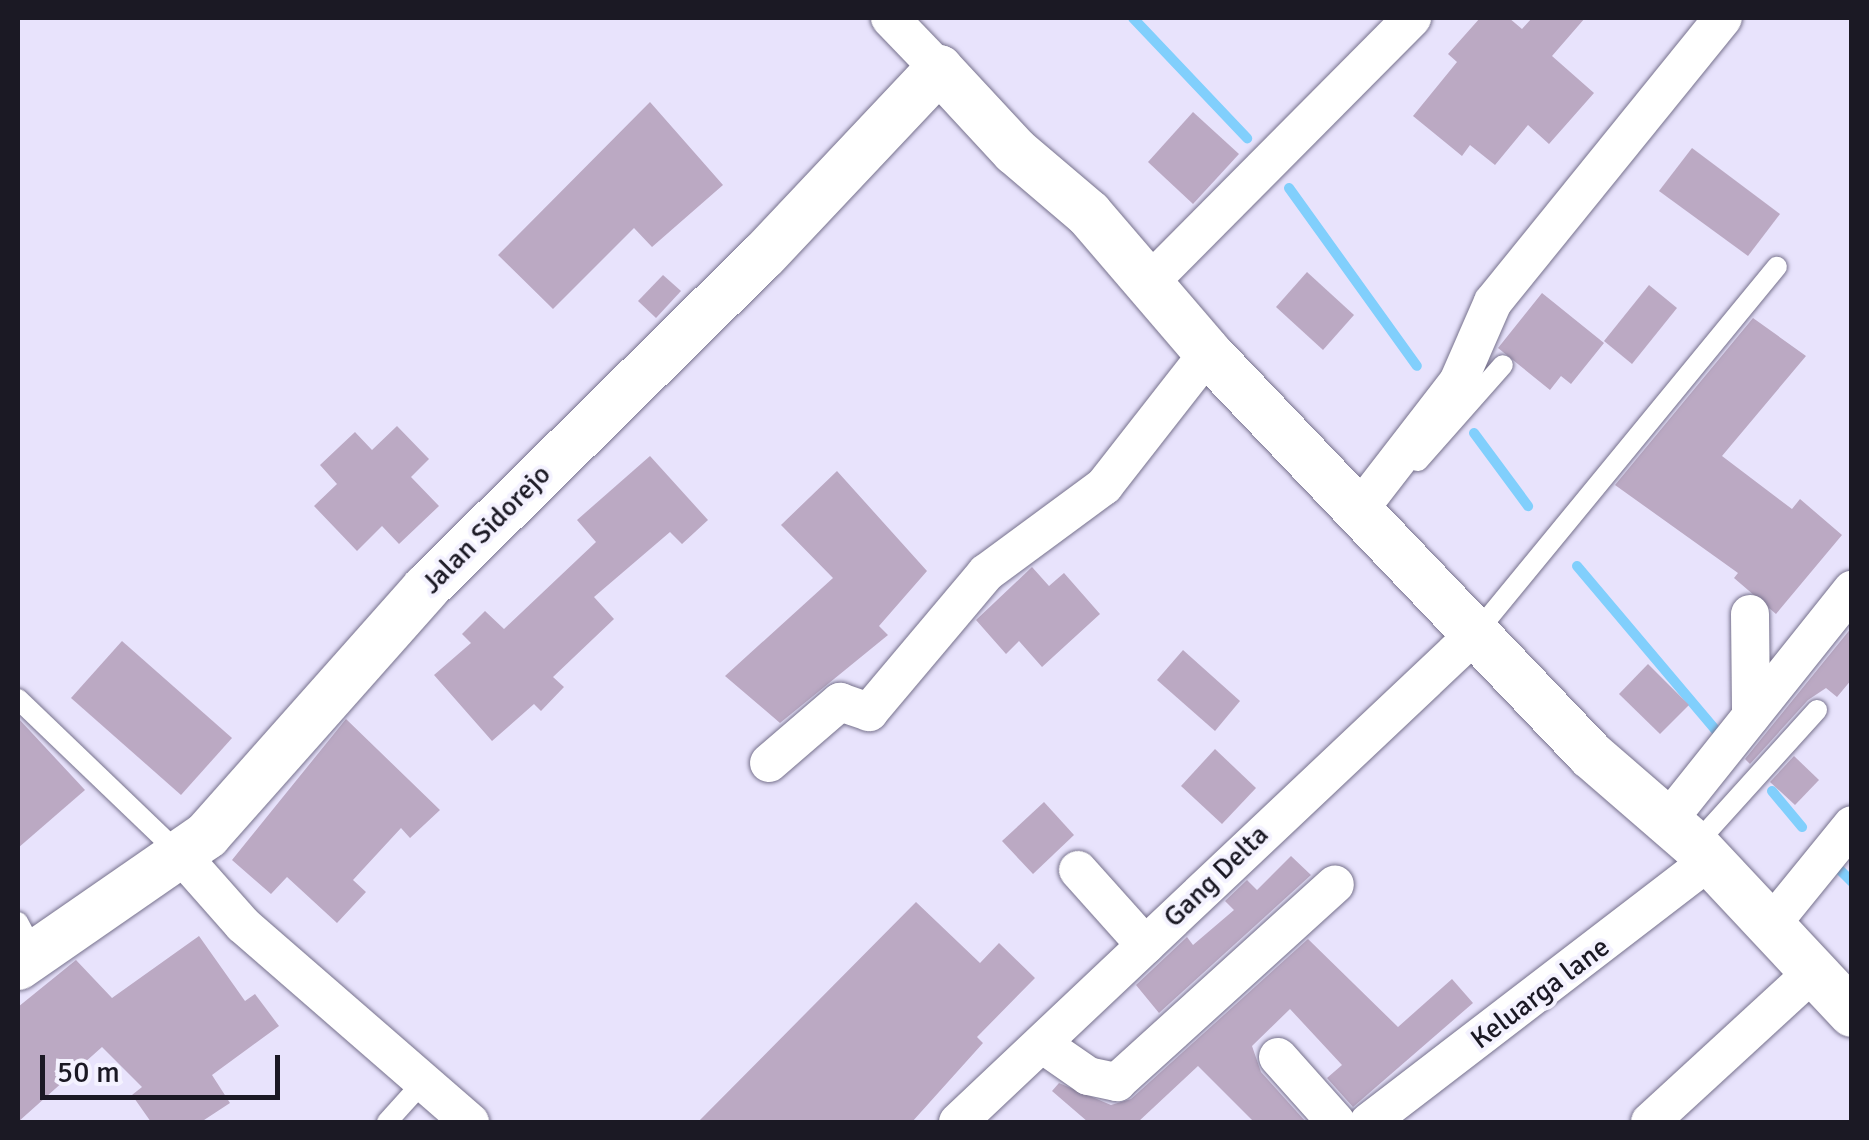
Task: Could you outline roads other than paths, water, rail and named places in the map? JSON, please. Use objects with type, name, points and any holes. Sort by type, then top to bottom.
[{"type":"street","points":[[890,18],[1152,280],[1208,353],[1366,512],[1476,633],[1689,843],[1770,926],[1810,975],[1852,1012]]},
{"type":"street","points":[[1152,280],[1412,18]]},
{"type":"street","points":[[1366,512],[1458,382],[1493,302],[1724,18]]},
{"type":"street","name":"Jalan Sidorejo","points":[[23,947],[182,856],[426,588],[763,256],[939,69]]},
{"type":"street","points":[[768,763],[840,702],[869,712],[986,573],[1104,486],[1208,353]]},
{"type":"street","name":"Keluarga lane","points":[[1369,1122],[1689,843],[1751,716],[1852,590]]},
{"type":"street","points":[[1750,614],[1751,716]]},
{"type":"street","name":"Gang Delta","points":[[958,1122],[1476,633]]},
{"type":"street","points":[[1770,926],[1852,825]]},
{"type":"street","points":[[182,856],[243,925],[470,1122]]},
{"type":"street","points":[[1078,870],[1145,945]]},
{"type":"street","points":[[1042,1044],[1088,1076],[1117,1082],[1335,884]]},
{"type":"street","points":[[1650,1122],[1810,975]]},
{"type":"street","points":[[1278,1057],[1336,1122]]},
{"type":"lane","points":[[1476,633],[1777,268]]},
{"type":"lane","points":[[1366,512],[1503,365]]},
{"type":"lane","points":[[18,699],[182,856]]},
{"type":"lane","points":[[1689,843],[1818,710]]},
{"type":"lane","points":[[388,1122],[424,1082]]},
{"type":"waterway","points":[[1133,18],[1247,138]]},
{"type":"waterway","points":[[1289,188],[1417,366]]},
{"type":"waterway","points":[[1474,433],[1528,506]]},
{"type":"waterway","points":[[1577,566],[1719,734]]},
{"type":"waterway","points":[[1772,791],[1802,827]]},
{"type":"waterway","points":[[1840,870],[1852,882]]}]
